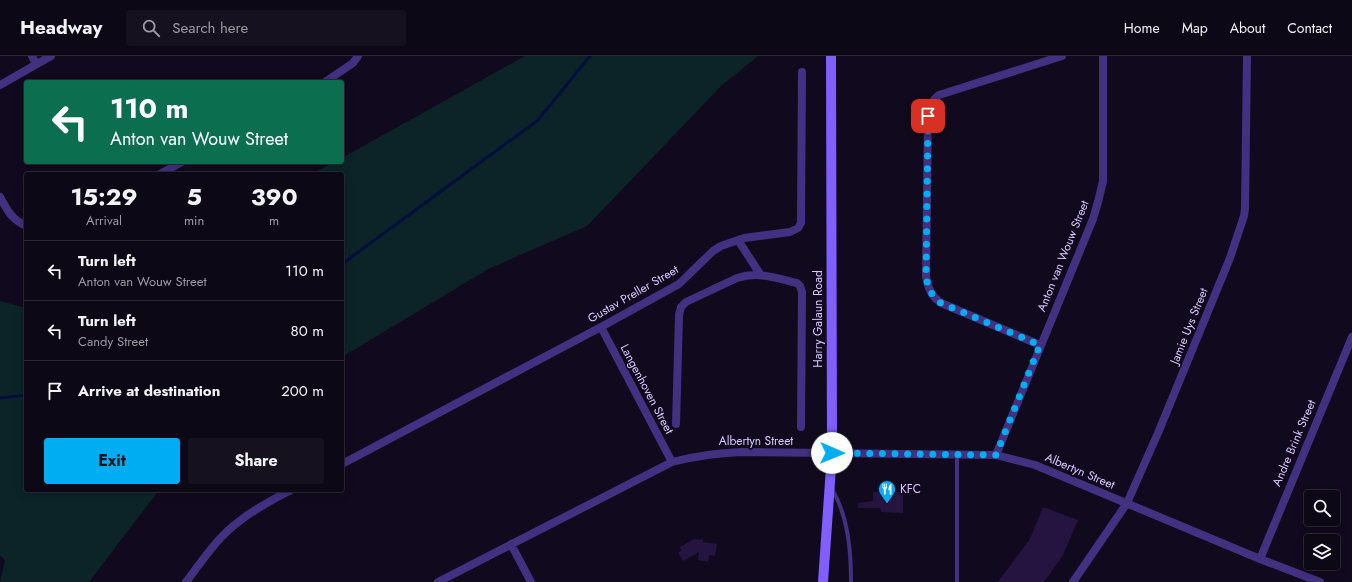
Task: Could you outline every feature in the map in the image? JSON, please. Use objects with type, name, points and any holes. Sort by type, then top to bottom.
[{"type":"main road","name":"Harry Galaun Road","points":[[823,582],[832,453],[831,56]]},
{"type":"street","points":[[32,56],[36,64]]},
{"type":"street","points":[[0,85],[51,56]]},
{"type":"street","points":[[328,80],[353,63],[358,56]]},
{"type":"street","points":[[1040,345],[941,303],[934,298],[928,287],[926,276],[928,116],[930,105],[939,95],[1062,56]]},
{"type":"street","name":"Anton van Wouw Street","points":[[996,455],[1093,219],[1098,202],[1103,181],[1103,56]]},
{"type":"street","name":"Jamie Uys Street","points":[[1073,582],[1127,503],[1158,433],[1230,258],[1244,216],[1247,56]]},
{"type":"street","name":"Gustav Preller Street","points":[[344,463],[679,284],[713,251],[730,242],[787,233],[798,228],[801,223],[802,72]]},
{"type":"street","points":[[164,172],[178,164]]},
{"type":"street","points":[[0,197],[10,214],[17,222],[24,225]]},
{"type":"street","points":[[738,240],[760,274]]},
{"type":"street","points":[[676,424],[679,315],[681,308],[686,302],[737,278],[760,274],[797,283],[802,292],[801,427]]},
{"type":"street","name":"Langenhoven Street","points":[[601,326],[672,462]]},
{"type":"street","name":"Andre Brink Street","points":[[1260,559],[1352,337]]},
{"type":"street","name":"Albertyn Street","points":[[438,582],[672,462],[695,456],[720,453],[832,453],[957,456],[996,455],[1035,465],[1260,559],[1320,582]]},
{"type":"street","points":[[186,582],[213,546],[240,520],[287,492]]},
{"type":"street","points":[[511,544],[531,582]]},
{"type":"lane","points":[[957,456],[957,582]]},
{"type":"lane","points":[[830,485],[839,501],[845,522],[851,559],[851,582]]},
{"type":"green space","points":[[525,56],[758,56],[721,86],[587,226],[488,269],[344,356],[344,172],[316,172],[330,164],[344,164],[344,157]]},
{"type":"green space","points":[[0,301],[24,307],[24,492],[157,492],[89,582],[0,582],[5,560],[0,555]]},
{"type":"building","name":"KFC","points":[[873,492],[899,492],[903,495],[903,513],[881,512],[880,508],[858,508],[858,503],[873,501]]},
{"type":"building","points":[[1043,507],[1078,520],[1063,555],[1044,582],[998,582],[1030,539]]},
{"type":"building","points":[[694,539],[717,544],[715,556],[709,555],[708,562],[698,560],[699,552],[683,561],[678,553],[681,551],[680,547]]},
{"type":"waterway","points":[[344,263],[538,120],[590,56]]},
{"type":"waterway","points":[[0,398],[24,395]]},
{"type":"place","name":"KFC","points":[[887,504]]},
{"type":"route","points":[[832,453],[957,456],[996,455],[1040,345],[941,303],[934,298],[928,287],[926,276],[928,116]]}]
